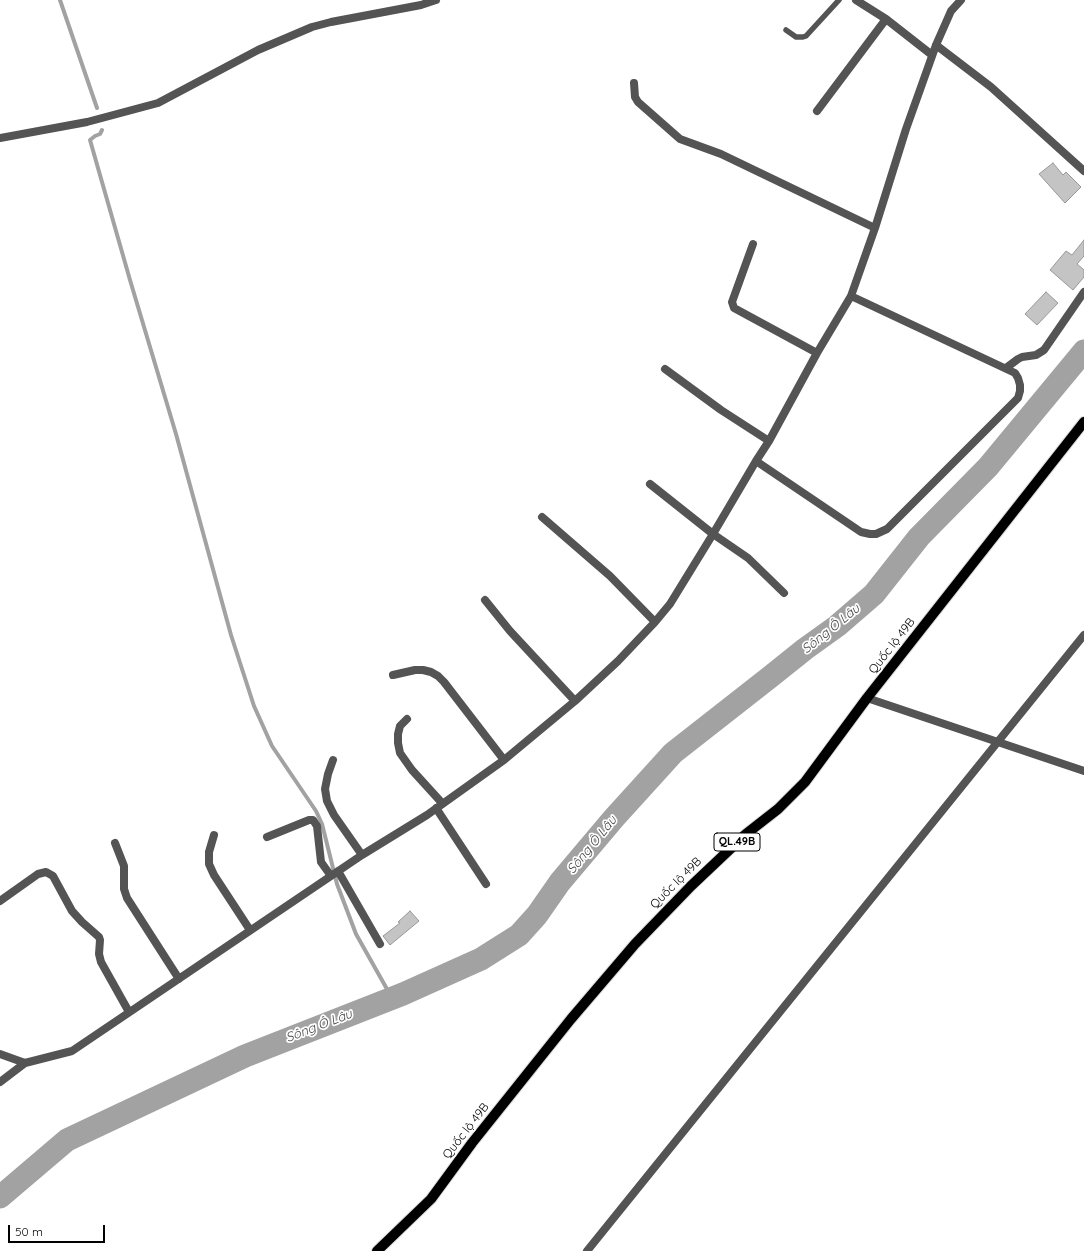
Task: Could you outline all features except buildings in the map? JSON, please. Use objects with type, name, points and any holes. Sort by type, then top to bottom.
[{"type":"main road","name":"Quốc lộ 49B","points":[[377,1251],[431,1198],[566,1026],[635,944],[746,834],[778,809],[805,782],[867,698],[1084,422]]},
{"type":"street","points":[[0,138],[87,122],[158,103],[258,50],[312,27],[421,5],[436,0]]},
{"type":"street","points":[[856,0],[886,19],[932,55]]},
{"type":"street","points":[[0,1082],[25,1063],[72,1051],[334,873],[439,806],[504,760],[575,701],[618,661],[655,622],[670,604],[769,441],[817,353],[851,296],[932,55],[951,11],[961,0]]},
{"type":"street","points":[[817,112],[886,19]]},
{"type":"street","points":[[936,45],[991,87],[1084,171]]},
{"type":"street","points":[[634,83],[635,97],[638,102],[680,139],[721,154],[875,228]]},
{"type":"street","points":[[753,244],[732,302],[734,308],[817,353]]},
{"type":"street","points":[[1006,368],[1022,357],[1036,355],[1044,350],[1084,292]]},
{"type":"street","points":[[756,461],[861,532],[876,534],[882,532],[1018,398],[1020,391],[1018,378],[1015,373],[851,296]]},
{"type":"street","points":[[665,369],[721,410],[769,441]]},
{"type":"street","points":[[650,484],[713,534],[748,558],[784,593]]},
{"type":"street","points":[[542,517],[610,576],[655,622]]},
{"type":"street","points":[[486,600],[510,631],[575,701]]},
{"type":"street","points":[[587,1251],[1084,635]]},
{"type":"street","points":[[393,675],[415,670],[431,672],[438,676],[504,760]]},
{"type":"street","points":[[867,698],[1084,771]]},
{"type":"street","points":[[406,718],[400,726],[398,734],[400,752],[439,806],[486,884]]},
{"type":"street","points":[[333,760],[325,789],[327,801],[334,815],[362,855]]},
{"type":"street","points":[[267,837],[309,820],[313,820],[317,826],[321,862],[334,873],[380,944]]},
{"type":"street","points":[[214,835],[209,852],[209,864],[214,875],[250,930]]},
{"type":"street","points":[[115,843],[124,866],[124,889],[127,898],[179,978]]},
{"type":"street","points":[[0,901],[38,874],[46,872],[53,876],[72,911],[99,937],[99,954],[101,962],[129,1012]]},
{"type":"street","points":[[0,1054],[25,1063]]},
{"type":"lane","points":[[786,30],[796,37],[803,38],[839,0]]},
{"type":"waterway","points":[[60,0],[97,108]]},
{"type":"waterway","points":[[102,130],[100,134],[90,140],[176,434],[231,635],[254,706],[272,746],[316,811],[322,824],[337,884],[356,934],[392,998]]},
{"type":"waterway","name":"Sông Ô Lâu","points":[[0,1197],[67,1140],[245,1056],[403,994],[481,959],[519,935],[537,915],[560,882],[614,818],[673,753],[805,649],[837,626],[874,594],[919,537],[988,467],[1084,351]]}]
